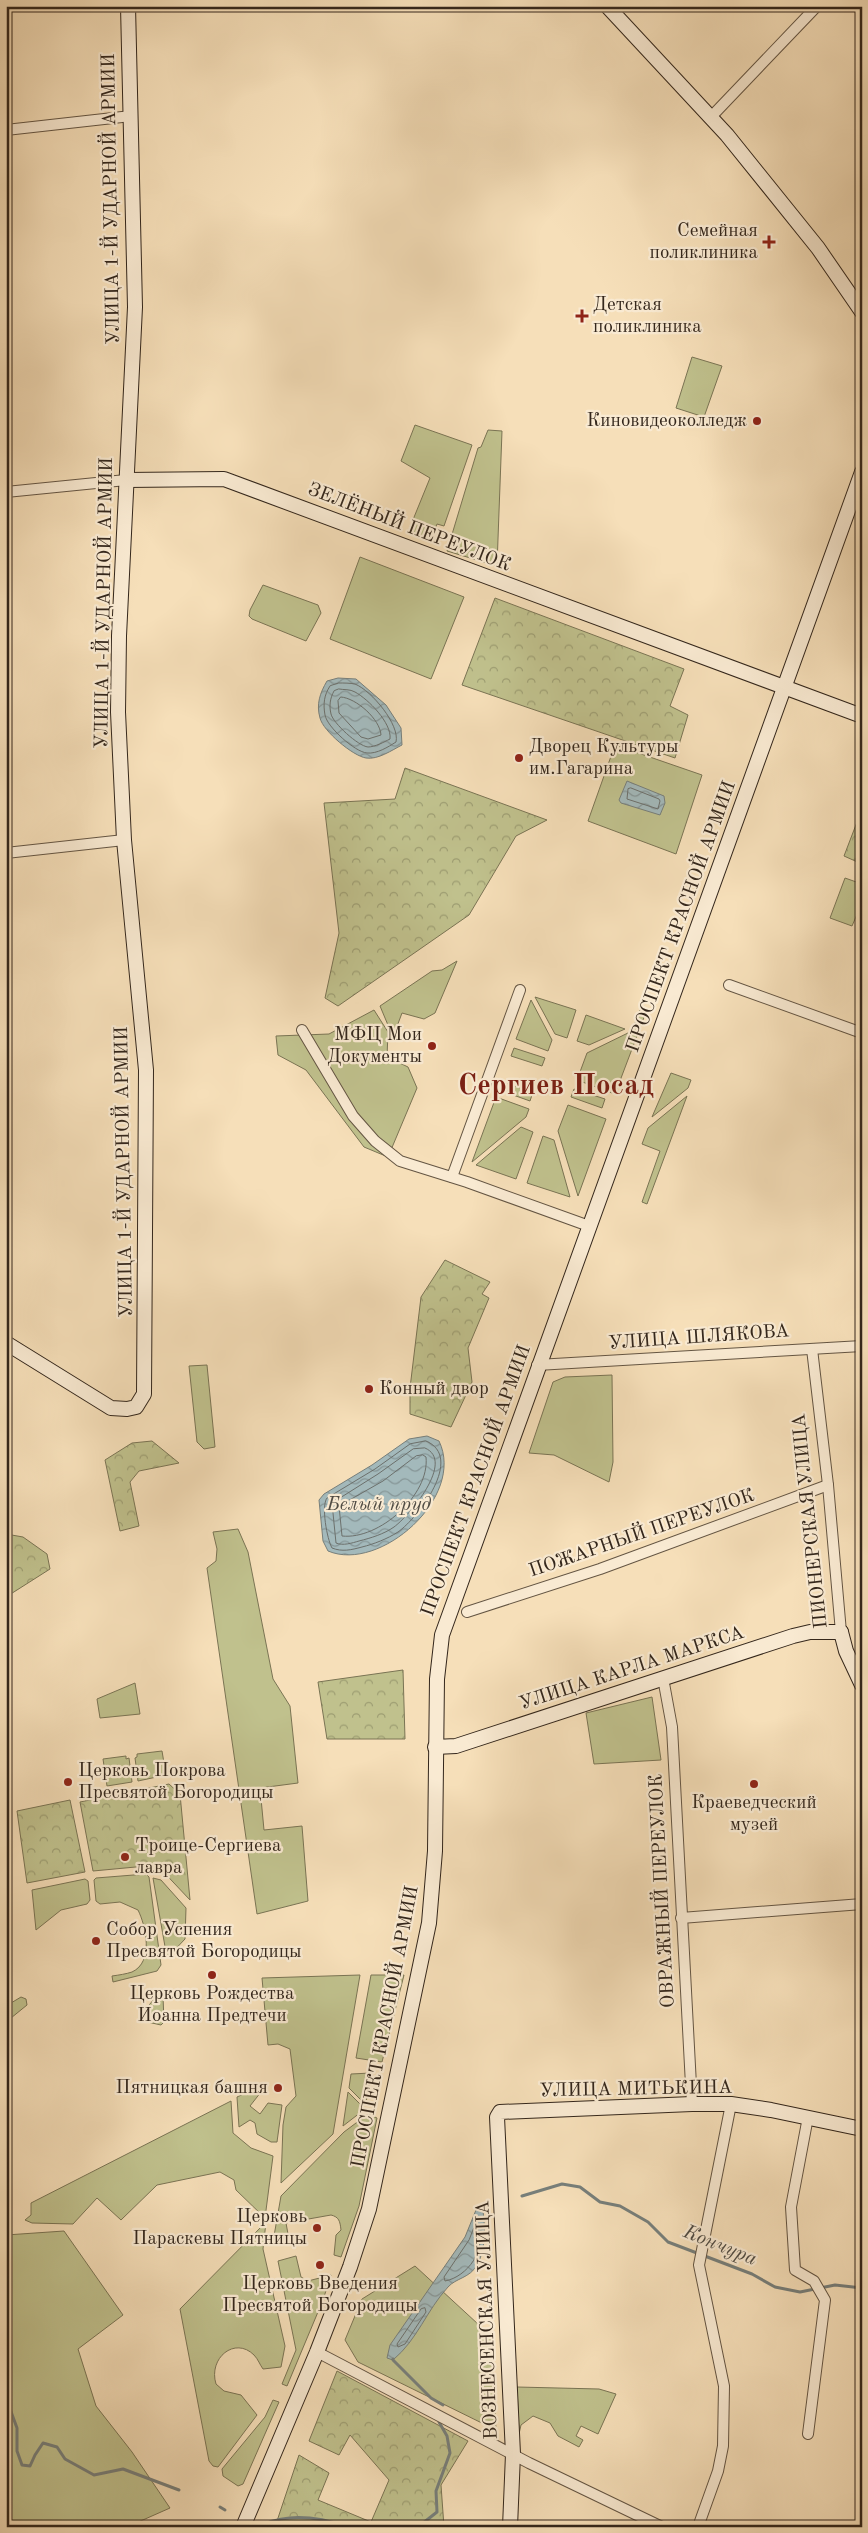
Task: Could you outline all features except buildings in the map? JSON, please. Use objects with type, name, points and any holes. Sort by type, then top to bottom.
[{"type":"main road","name":"УЛИЦА 1-Й УДАРНОЙ АРМИИ","points":[[6,1343],[111,1408],[127,1409],[136,1407],[144,1394],[146,1380],[146,1070],[124,840],[118,712],[119,636],[135,307],[128,6]]},
{"type":"main road","points":[[607,6],[711,117],[818,248],[862,312]]},
{"type":"main road","name":"ПРОСПЕКТ КРАСНОЙ АРМИИ","points":[[242,2527],[317,2352],[370,2209],[416,1991],[433,1891],[437,1678],[442,1635],[537,1365],[786,688],[862,472]]},
{"type":"main road","name":"ЗЕЛЁНЫЙ ПЕРЕУЛОК","points":[[126,480],[224,479],[862,716]]},
{"type":"main road","name":"УЛИЦА КАРЛА МАРКСА","points":[[435,1748],[456,1746],[793,1636],[810,1632],[841,1632]]},
{"type":"main road","points":[[841,1632],[862,1663]]},
{"type":"main road","name":"ПИОНЕРСКАЯ УЛИЦА","points":[[841,1632],[846,1651],[862,1685]]},
{"type":"main road","name":"УЛИЦА МИТЬКИНА","points":[[500,2112],[731,2104],[808,2117],[862,2129]]},
{"type":"main road","name":"ВОЗНЕСЕНСКАЯ УЛИЦА","points":[[500,2112],[497,2118],[503,2214],[506,2349],[513,2454],[510,2527]]},
{"type":"street","points":[[711,117],[818,6]]},
{"type":"street","points":[[6,130],[132,116]]},
{"type":"street","name":"ЗЕЛЁНЫЙ ПЕРЕУЛОК","points":[[6,492],[126,480]]},
{"type":"street","points":[[6,853],[124,840]]},
{"type":"street","points":[[730,985],[862,1033]]},
{"type":"street","points":[[452,1177],[520,990]]},
{"type":"street","points":[[302,1030],[353,1116],[374,1141],[400,1161],[452,1177],[588,1226]]},
{"type":"street","name":"УЛИЦА ШЛЯКОВА","points":[[537,1365],[862,1346]]},
{"type":"street","name":"ПИОНЕРСКАЯ УЛИЦА","points":[[812,1349],[828,1485],[841,1632]]},
{"type":"street","name":"ПОЖАРНЫЙ ПЕРЕУЛОК","points":[[467,1612],[600,1569],[828,1485]]},
{"type":"street","name":"ОВРАЖНЫЙ ПЕРЕУЛОК","points":[[663,1678],[672,1727],[692,2104]]},
{"type":"street","points":[[681,1918],[862,1904]]},
{"type":"street","points":[[698,2527],[718,2471],[723,2446],[724,2386],[699,2265],[731,2104]]},
{"type":"street","points":[[808,2117],[791,2207],[792,2253],[795,2270],[814,2281],[822,2293],[825,2312],[808,2434]]},
{"type":"street","points":[[317,2352],[513,2454],[662,2527]]},
{"type":"green space","points":[[692,357],[722,366],[704,417],[676,408]]},
{"type":"green space","points":[[415,425],[472,445],[444,526],[437,524],[430,542],[408,532],[430,478],[401,461]]},
{"type":"green space","points":[[488,430],[502,431],[497,566],[447,551],[478,448],[481,447]]},
{"type":"green space","points":[[360,557],[464,597],[431,679],[330,639]]},
{"type":"green space","points":[[263,585],[318,605],[321,613],[306,641],[252,619],[249,616],[250,610]]},
{"type":"green space","points":[[495,598],[684,669],[670,706],[688,715],[675,758],[462,685]]},
{"type":"green space","points":[[615,745],[702,775],[676,854],[588,821]]},
{"type":"green space","points":[[405,768],[547,820],[516,836],[469,915],[338,1006],[325,998],[339,933],[324,803],[395,799]]},
{"type":"green space","points":[[862,809],[862,864],[844,856]]},
{"type":"green space","points":[[845,878],[862,884],[862,903],[852,926],[830,918]]},
{"type":"green space","points":[[457,961],[435,1013],[424,1019],[402,1013],[393,1037],[380,1006],[432,971],[442,970]]},
{"type":"green space","points":[[535,997],[576,1010],[567,1038],[555,1034]]},
{"type":"green space","points":[[531,1000],[552,1040],[548,1051],[516,1039]]},
{"type":"green space","points":[[374,1010],[388,1032],[387,1057],[408,1067],[417,1088],[388,1157],[364,1147],[306,1070],[278,1055],[276,1036],[329,1034]]},
{"type":"green space","points":[[640,1010],[646,1012],[615,1094],[577,1080],[587,1053],[632,1031]]},
{"type":"green space","points":[[586,1015],[625,1029],[589,1045],[577,1041]]},
{"type":"green space","points":[[514,1048],[545,1058],[542,1066],[511,1056]]},
{"type":"green space","points":[[671,1073],[691,1080],[688,1088],[652,1117]]},
{"type":"green space","points":[[502,1082],[533,1092],[530,1101],[499,1090]]},
{"type":"green space","points":[[574,1089],[605,1099],[602,1108],[571,1097]]},
{"type":"green space","points":[[687,1096],[647,1204],[642,1202],[660,1151],[642,1144],[648,1128]]},
{"type":"green space","points":[[496,1097],[529,1109],[526,1117],[472,1162]]},
{"type":"green space","points":[[568,1105],[606,1119],[578,1196],[558,1131]]},
{"type":"green space","points":[[521,1127],[533,1132],[516,1179],[476,1165]]},
{"type":"green space","points":[[543,1136],[554,1140],[570,1197],[527,1183]]},
{"type":"green space","points":[[445,1260],[490,1282],[482,1294],[489,1298],[468,1348],[472,1382],[451,1427],[410,1414],[410,1388],[421,1297]]},
{"type":"green space","points":[[207,1365],[215,1447],[204,1449],[197,1442],[189,1366]]},
{"type":"green space","points":[[612,1375],[613,1462],[609,1482],[554,1455],[529,1453],[553,1382],[565,1377]]},
{"type":"green space","points":[[152,1441],[179,1463],[139,1471],[130,1482],[139,1526],[120,1531],[105,1460],[132,1443]]},
{"type":"green space","points":[[238,1529],[248,1552],[273,1679],[290,1706],[298,1783],[260,1788],[264,1830],[302,1826],[308,1901],[257,1914],[207,1568],[216,1561],[217,1549],[213,1532]]},
{"type":"green space","points":[[6,1534],[23,1537],[47,1554],[50,1569],[6,1597]]},
{"type":"green space","points":[[403,1670],[405,1739],[327,1739],[318,1682]]},
{"type":"green space","points":[[135,1683],[140,1714],[100,1718],[97,1699]]},
{"type":"green space","points":[[652,1697],[661,1760],[594,1764],[586,1713]]},
{"type":"green space","points":[[162,1751],[166,1775],[138,1781],[135,1758],[137,1754]]},
{"type":"green space","points":[[126,1756],[126,1759],[129,1758],[132,1782],[107,1786],[103,1759]]},
{"type":"green space","points":[[169,1784],[180,1794],[190,1900],[157,1865],[93,1871],[80,1802]]},
{"type":"green space","points":[[70,1800],[85,1872],[27,1883],[17,1811]]},
{"type":"green space","points":[[146,1874],[149,1877],[161,1965],[157,1971],[113,1982],[112,1976],[132,1972],[139,1967],[143,1960],[146,1952],[144,1925],[138,1910],[120,1902],[100,1904],[96,1901],[94,1880],[96,1878]]},
{"type":"green space","points":[[153,1878],[161,1880],[186,1908],[185,1939],[167,1958]]},
{"type":"green space","points":[[85,1879],[88,1881],[90,1900],[87,1904],[61,1910],[36,1930],[32,1890]]},
{"type":"green space","points":[[360,1975],[333,2134],[281,2183],[283,2125],[286,2107],[296,2096],[290,2049],[278,2044],[268,2045],[262,1978]]},
{"type":"green space","points":[[371,1975],[404,1975],[382,2062],[356,2058]]},
{"type":"green space","points":[[163,1996],[164,2022],[161,2025],[143,2021],[143,2012],[156,1997]]},
{"type":"green space","points":[[21,1997],[26,1999],[27,2005],[11,2018],[6,2019],[6,2006]]},
{"type":"green space","points":[[371,2073],[366,2103],[364,2103],[349,2088],[351,2074]]},
{"type":"green space","points":[[259,2087],[261,2092],[250,2106],[260,2114],[268,2103],[282,2105],[277,2142],[271,2142],[257,2134],[255,2123],[250,2120],[239,2127],[237,2097]]},
{"type":"green space","points":[[348,2092],[365,2109],[343,2126]]},
{"type":"green space","points":[[231,2101],[233,2133],[251,2148],[273,2156],[265,2218],[236,2190],[234,2180],[220,2172],[157,2185],[121,2220],[97,2198],[73,2224],[32,2223],[25,2220],[31,2215],[31,2203]]},
{"type":"green space","points":[[368,2114],[377,2118],[359,2206],[341,2257],[334,2255],[336,2235],[341,2230],[340,2224],[337,2218],[331,2215],[286,2223],[288,2234],[274,2236],[281,2196],[344,2132]]},
{"type":"green space","points":[[266,2222],[263,2249],[285,2346],[281,2367],[263,2369],[254,2355],[247,2350],[239,2348],[232,2349],[219,2358],[216,2366],[216,2384],[224,2391],[241,2395],[257,2415],[218,2467],[213,2466],[209,2461],[180,2309]]},
{"type":"green space","points":[[64,2231],[123,2315],[78,2349],[96,2406],[132,2452],[170,2508],[127,2527],[6,2527],[6,2235]]},
{"type":"green space","points":[[296,2256],[301,2277],[308,2281],[331,2275],[323,2300],[287,2386],[282,2384],[296,2350],[278,2261]]},
{"type":"green space","points":[[415,2266],[491,2336],[496,2430],[358,2362],[345,2340],[362,2299]]},
{"type":"green space","points":[[337,2371],[468,2441],[441,2485],[444,2527],[275,2527],[299,2455],[329,2473],[318,2500],[371,2522],[389,2480],[350,2435],[339,2455],[309,2441]]},
{"type":"green space","points":[[517,2387],[599,2389],[616,2394],[598,2434],[581,2426],[576,2436],[583,2440],[579,2447],[558,2436],[550,2423],[533,2416],[521,2425],[519,2434]]},
{"type":"green space","points":[[273,2400],[279,2402],[243,2484],[238,2486],[223,2476],[222,2469],[265,2417]]},
{"type":"water","points":[[338,678],[356,679],[386,705],[401,728],[402,745],[380,756],[366,758],[354,753],[332,736],[320,718],[319,703],[327,681]]},
{"type":"water","points":[[627,781],[664,796],[665,803],[660,815],[621,803],[619,800]]},
{"type":"water","name":"Белый пруд","points":[[427,1436],[439,1441],[444,1463],[440,1485],[429,1506],[413,1525],[393,1541],[371,1551],[349,1555],[328,1551],[323,1541],[319,1500],[324,1494],[372,1465],[409,1439]]},
{"type":"water","points":[[482,2204],[484,2243],[477,2265],[471,2273],[448,2287],[440,2296],[402,2352],[393,2360],[387,2358],[390,2345],[465,2237],[476,2210]]},
{"type":"waterway","name":"Кончура","points":[[522,2196],[562,2184],[580,2187],[600,2202],[620,2206],[648,2222],[668,2242],[752,2274],[775,2287],[800,2292],[835,2285],[862,2288]]},
{"type":"waterway","name":"Кончура","points":[[393,2359],[431,2398],[443,2405]]},
{"type":"waterway","name":"Кончура","points":[[6,2398],[17,2428],[17,2451],[22,2465],[30,2466],[43,2443],[57,2447],[65,2459],[94,2475],[123,2469],[179,2490]]},
{"type":"waterway","name":"Кончура","points":[[418,2527],[437,2512],[436,2491],[450,2453],[447,2436],[439,2422]]},
{"type":"waterway","name":"Кончура","points":[[220,2507],[225,2510]]},
{"type":"waterway","name":"Кончура","points":[[265,2524],[285,2519],[307,2518],[328,2521],[348,2527]]},
{"type":"place","name":"Семейная поликлиника","points":[[769,242]]},
{"type":"place","name":"Детская поликлиника","points":[[582,316]]},
{"type":"place","name":"Киновидеоколледж","points":[[757,421]]},
{"type":"place","name":"Дворец Культуры им.Гагарина","points":[[519,758]]},
{"type":"place","name":"МФЦ Мои Документы","points":[[432,1046]]},
{"type":"place","name":"Конный двор","points":[[369,1389]]},
{"type":"place","name":"Церковь Покрова Пресвятой Богородицы","points":[[68,1782]]},
{"type":"place","name":"Краеведческий музей","points":[[754,1784]]},
{"type":"place","name":"Троице-Сергиева лавра","points":[[125,1857]]},
{"type":"place","name":"Собор Успения Пресвятой Богородицы","points":[[96,1941]]},
{"type":"place","name":"Церковь Рождества Иоанна Предтечи","points":[[212,1975]]},
{"type":"place","name":"Пятницкая башня","points":[[278,2088]]},
{"type":"place","name":"Церковь Параскевы Пятницы","points":[[317,2228]]},
{"type":"place","name":"Церковь Введения Пресвятой Богородицы","points":[[320,2265]]},
{"type":"district","name":"Сергиев Посад","points":[[556,1086]]}]
